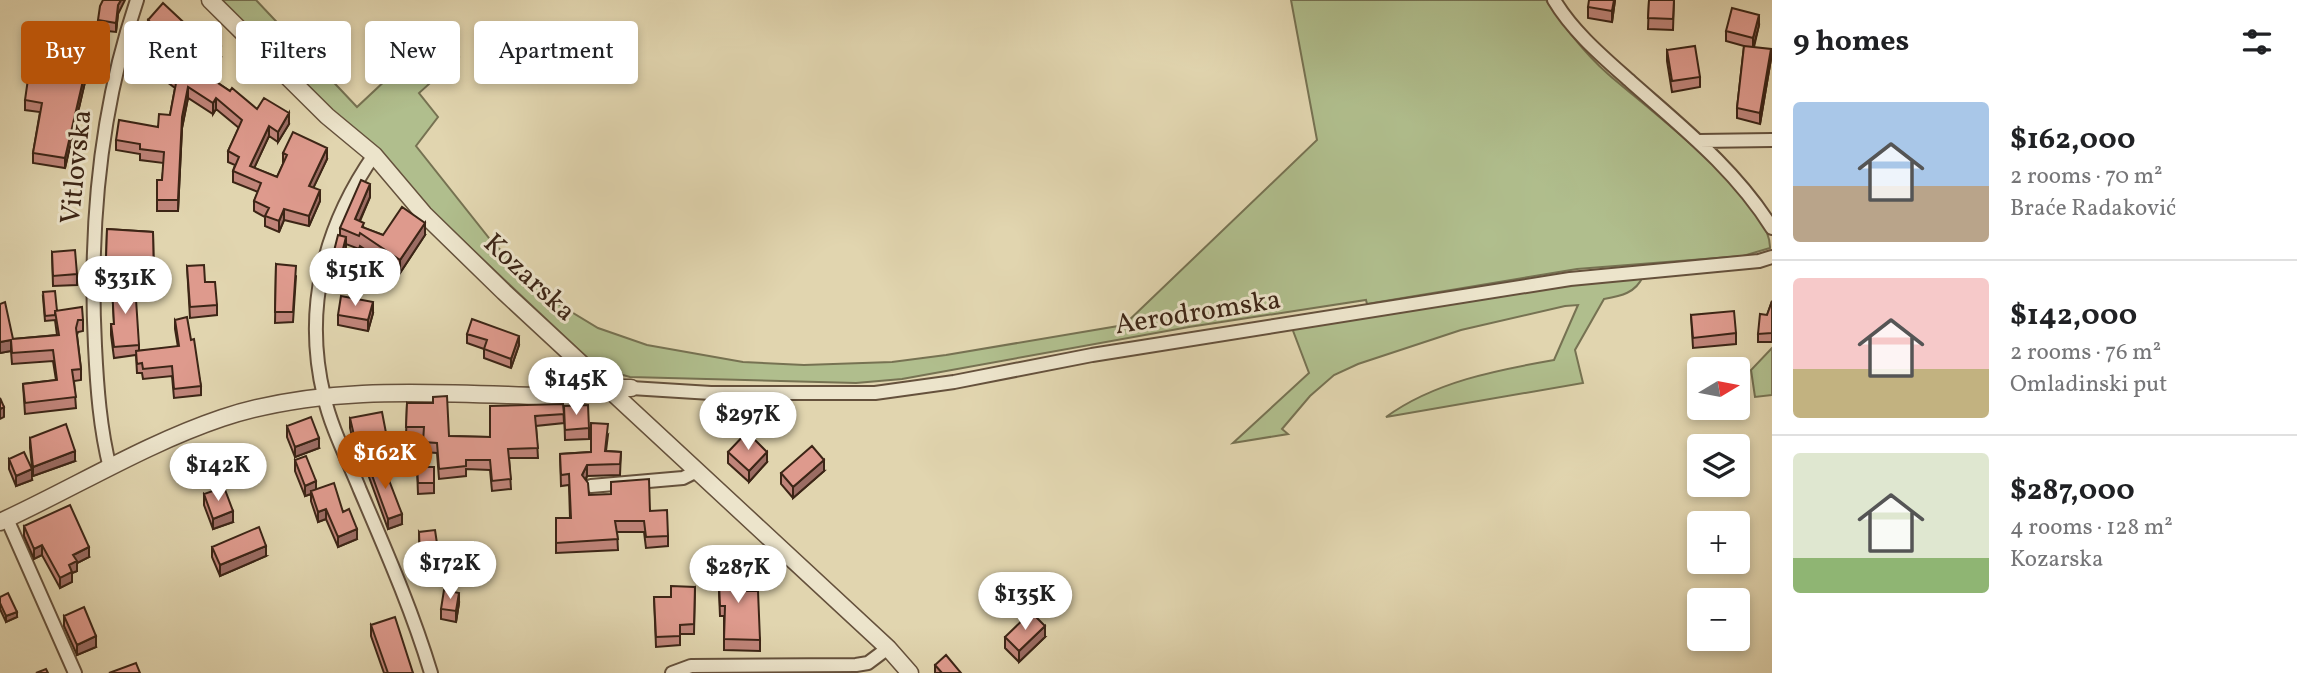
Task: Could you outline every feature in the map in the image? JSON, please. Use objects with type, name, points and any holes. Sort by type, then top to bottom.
[{"type":"street","name":"Vitlovska","points":[[110,468],[97,385],[92,294],[94,222],[101,146],[114,73],[137,0]]},
{"type":"street","name":"Kozarska","points":[[210,0],[327,116],[374,155],[425,214],[695,472],[888,648],[910,673]]},
{"type":"street","points":[[1554,0],[1562,14],[1594,49],[1729,170],[1772,228]]},
{"type":"street","points":[[1699,141],[1772,140]]},
{"type":"street","points":[[374,155],[342,205],[323,259],[317,309],[324,397],[406,601],[431,673]]},
{"type":"street","name":"Aerodromska","points":[[631,388],[711,393],[875,393],[1131,348],[1570,279],[1772,257]]},
{"type":"street","points":[[75,673],[3,521],[110,468],[222,418],[324,397],[573,397],[607,388],[631,388]]},
{"type":"street","points":[[592,486],[664,481],[683,478],[695,472]]},
{"type":"street","points":[[672,673],[691,666],[856,665],[868,663],[888,648]]},
{"type":"green space","points":[[222,0],[256,0],[276,21],[243,21]]},
{"type":"green space","points":[[1291,0],[1546,0],[1599,66],[1729,180],[1765,228],[1770,248],[1743,256],[1577,269],[1367,304],[1366,300],[1189,327],[902,379],[856,383],[630,377],[598,368],[422,202],[305,84],[335,84],[357,107],[382,84],[429,84],[419,93],[438,117],[416,146],[493,243],[560,305],[598,328],[647,345],[743,362],[804,365],[892,362],[1124,325],[1317,140]]},
{"type":"green space","points":[[1643,276],[1632,290],[1604,299],[1575,350],[1583,383],[1386,417],[1445,386],[1488,373],[1554,360],[1578,305],[1565,306],[1461,330],[1358,364],[1334,375],[1310,396],[1282,429],[1288,434],[1233,443],[1309,373],[1292,328],[1564,284]]},
{"type":"green space","points":[[1772,348],[1772,395],[1755,397],[1751,370]]},
{"type":"building","points":[[103,0],[121,0],[116,23],[98,20]]},
{"type":"building","points":[[1589,0],[1614,0],[1612,11],[1588,7]]},
{"type":"building","points":[[1649,0],[1674,0],[1673,19],[1648,18]]},
{"type":"building","points":[[163,3],[182,21],[149,21]]},
{"type":"building","points":[[1732,8],[1759,15],[1753,38],[1726,31]]},
{"type":"building","points":[[1695,46],[1700,77],[1672,81],[1667,50]]},
{"type":"building","points":[[1744,46],[1771,49],[1760,113],[1737,108]]},
{"type":"building","points":[[27,84],[82,84],[65,158],[33,153],[42,103],[25,100]]},
{"type":"building","points":[[176,84],[220,84],[230,91],[232,88],[257,109],[264,98],[289,113],[278,132],[269,126],[250,166],[277,177],[287,155],[283,153],[293,132],[327,148],[309,186],[320,190],[309,216],[284,209],[279,221],[265,216],[269,208],[254,201],[261,183],[233,171],[239,157],[228,151],[242,120],[216,98],[213,103],[188,87],[182,117],[178,200],[157,200],[157,180],[162,180],[164,152],[140,149],[140,144],[116,140],[119,120],[158,127],[159,114],[170,115]]},
{"type":"building","points":[[361,180],[370,184],[355,219],[364,223],[362,227],[383,235],[402,207],[425,223],[400,260],[360,233],[359,236],[340,228]]},
{"type":"building","points":[[107,229],[153,232],[154,279],[141,280],[140,259],[106,258]]},
{"type":"building","points":[[338,235],[346,237],[342,253],[334,251]]},
{"type":"building","points":[[75,250],[77,274],[53,276],[52,252]]},
{"type":"building","points":[[276,264],[296,266],[293,312],[275,312]]},
{"type":"building","points":[[204,265],[205,282],[215,282],[217,305],[190,307],[187,266]]},
{"type":"building","points":[[135,284],[139,345],[114,347],[111,324],[114,324],[112,286]]},
{"type":"building","points":[[55,291],[57,311],[55,315],[45,316],[43,292]]},
{"type":"building","points":[[341,296],[373,302],[368,320],[338,315]]},
{"type":"building","points":[[1772,301],[1772,333],[1758,334],[1760,314],[1767,315]]},
{"type":"building","points":[[5,302],[13,339],[59,335],[55,311],[82,307],[83,320],[78,320],[76,328],[81,369],[72,370],[76,397],[25,403],[23,384],[57,380],[53,350],[12,353],[11,340],[0,342],[0,304]]},
{"type":"building","points":[[1734,311],[1736,333],[1693,338],[1691,315]]},
{"type":"building","points":[[187,317],[191,340],[194,339],[201,386],[174,389],[172,366],[143,369],[142,363],[137,364],[136,351],[179,346],[175,320]]},
{"type":"building","points":[[472,319],[519,336],[511,359],[484,349],[487,340],[467,334]]},
{"type":"building","points":[[447,396],[449,436],[490,437],[490,406],[563,404],[564,414],[535,416],[538,448],[508,449],[511,479],[492,481],[490,460],[466,460],[466,466],[439,469],[437,443],[423,442],[424,427],[406,427],[407,403],[433,403],[433,397]]},
{"type":"building","points":[[588,405],[589,428],[565,430],[564,406]]},
{"type":"building","points":[[382,412],[387,438],[356,444],[350,418]]},
{"type":"building","points":[[311,417],[319,438],[295,447],[287,426]]},
{"type":"building","points":[[591,423],[608,424],[605,451],[621,452],[620,464],[587,465],[582,475],[588,483],[589,495],[611,494],[611,482],[649,479],[650,511],[667,510],[668,536],[646,537],[644,521],[615,521],[618,539],[556,543],[556,518],[571,518],[569,474],[561,475],[560,454],[591,452]]},
{"type":"building","points":[[66,424],[75,451],[33,467],[30,438]]},
{"type":"building","points":[[747,432],[767,452],[749,471],[728,452]]},
{"type":"building","points":[[812,446],[824,460],[793,487],[781,473]]},
{"type":"building","points":[[24,452],[32,469],[16,476],[9,459]]},
{"type":"building","points":[[306,456],[316,481],[305,486],[295,460]]},
{"type":"building","points":[[382,462],[402,514],[388,519],[369,467]]},
{"type":"building","points":[[417,467],[434,467],[434,483],[418,483]]},
{"type":"building","points":[[334,483],[343,512],[349,509],[357,529],[338,537],[326,509],[318,512],[311,491]]},
{"type":"building","points":[[224,487],[233,511],[213,519],[204,494]]},
{"type":"building","points":[[70,505],[89,547],[73,555],[77,561],[69,565],[72,572],[60,578],[42,545],[34,549],[24,526]]},
{"type":"building","points":[[259,527],[266,546],[220,565],[212,547]]},
{"type":"building","points":[[435,530],[439,557],[420,560],[419,532]]},
{"type":"building","points":[[474,542],[478,567],[448,571],[445,545]]},
{"type":"building","points":[[718,558],[736,559],[734,585],[747,585],[747,591],[758,591],[760,640],[724,639],[725,606],[720,606]]},
{"type":"building","points":[[671,586],[695,587],[694,624],[680,625],[680,636],[656,637],[654,597],[671,597]]},
{"type":"building","points":[[444,590],[459,593],[456,611],[441,609]]},
{"type":"building","points":[[8,593],[17,612],[6,616],[0,597]]},
{"type":"building","points":[[84,607],[96,636],[77,645],[64,616]]},
{"type":"building","points":[[1031,612],[1045,626],[1019,651],[1005,637]]},
{"type":"building","points":[[395,617],[413,673],[388,673],[371,625]]},
{"type":"building","points":[[946,655],[961,673],[942,673],[935,665]]},
{"type":"building","points":[[136,663],[140,673],[109,673]]}]
